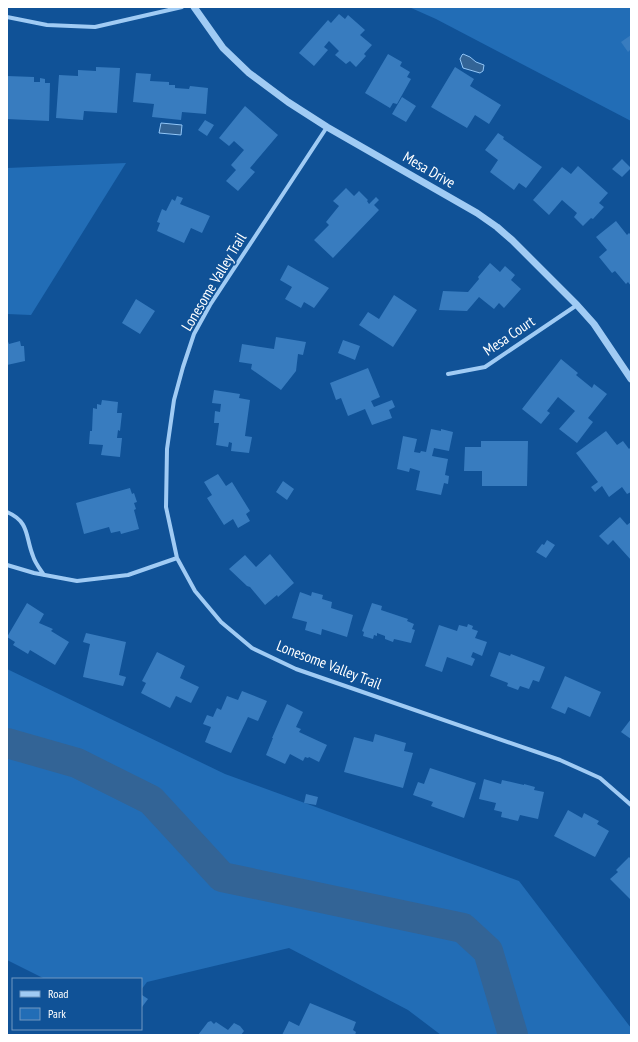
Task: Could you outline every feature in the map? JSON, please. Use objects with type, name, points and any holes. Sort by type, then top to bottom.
[{"type":"street","points":[[7,17],[48,25],[95,27],[182,7]]},
{"type":"street","name":"Mesa Drive","points":[[194,7],[223,48],[249,73],[288,102],[327,127],[477,213],[497,227],[512,240],[594,324],[631,379]]},
{"type":"street","name":"Lonesome Valley Trail","points":[[327,127],[210,305],[194,334],[174,400],[167,449],[166,507],[177,558],[195,591],[221,622],[252,648],[296,669],[560,760],[600,778],[631,805]]},
{"type":"street","name":"Mesa Court","points":[[448,374],[486,367],[577,305]]},
{"type":"street","points":[[7,512],[16,516],[26,529],[33,558],[44,575]]},
{"type":"street","points":[[7,565],[44,575],[77,581],[128,575],[177,558]]},
{"type":"green space","points":[[409,7],[631,7],[631,121],[436,19]]},
{"type":"green space","points":[[126,163],[31,315],[7,314],[7,168]]},
{"type":"green space","points":[[7,669],[225,774],[519,881],[631,1028],[631,1035],[441,1035],[408,1010],[289,948],[147,982],[142,989],[142,978],[43,978],[7,960]]},
{"type":"shaded area","points":[[463,54],[484,65],[483,71],[480,73],[463,68],[460,59]]},
{"type":"shaded area","points":[[161,123],[182,125],[181,135],[159,133]]},
{"type":"building","points":[[339,14],[345,19],[348,15],[365,30],[360,35],[372,45],[364,54],[366,56],[356,67],[350,61],[346,64],[335,55],[339,51],[329,41],[324,47],[328,50],[314,66],[299,53],[328,20],[331,23]]},
{"type":"building","points":[[631,35],[631,49],[628,52],[621,42]]},
{"type":"building","points":[[388,54],[402,62],[400,66],[410,72],[407,77],[411,79],[397,104],[393,103],[390,108],[365,93]]},
{"type":"building","points":[[96,67],[120,68],[117,113],[84,111],[83,120],[56,118],[59,75],[78,76],[78,70],[96,71]]},
{"type":"building","points":[[455,67],[474,79],[470,86],[501,105],[489,124],[475,115],[467,128],[431,107]]},
{"type":"building","points":[[136,73],[151,74],[150,81],[169,82],[169,85],[175,85],[175,88],[189,89],[190,86],[208,88],[206,114],[182,112],[181,120],[152,117],[154,104],[133,102]]},
{"type":"building","points":[[7,76],[34,77],[34,82],[40,82],[40,78],[45,79],[45,83],[50,83],[49,121],[7,119]]},
{"type":"building","points":[[402,97],[416,106],[406,122],[392,114]]},
{"type":"building","points":[[245,106],[278,135],[250,168],[255,172],[238,191],[226,181],[236,170],[231,165],[244,150],[234,141],[229,146],[219,138]]},
{"type":"building","points":[[205,120],[214,125],[207,136],[198,130]]},
{"type":"building","points":[[498,133],[504,137],[503,139],[542,167],[526,188],[519,183],[514,190],[490,172],[498,160],[485,150]]},
{"type":"building","points":[[622,159],[631,168],[622,177],[612,169]]},
{"type":"building","points":[[578,166],[608,193],[599,203],[604,207],[593,219],[591,218],[583,226],[574,217],[577,213],[562,200],[549,215],[533,200],[562,167],[571,174]]},
{"type":"building","points":[[346,188],[354,196],[359,191],[368,200],[367,201],[369,204],[376,197],[379,200],[374,205],[379,210],[333,258],[314,240],[329,225],[326,222],[339,206],[333,201]]},
{"type":"building","points":[[177,196],[183,198],[180,204],[210,216],[202,233],[191,228],[184,243],[157,231],[160,223],[157,222],[162,209],[166,211],[172,199],[175,201]]},
{"type":"building","points":[[616,221],[627,235],[629,233],[631,235],[631,286],[628,282],[626,284],[615,271],[612,273],[599,257],[607,250],[596,237]]},
{"type":"building","points":[[490,263],[500,272],[505,266],[515,275],[511,280],[521,289],[504,308],[499,303],[494,309],[479,297],[467,311],[439,310],[443,291],[468,292]]},
{"type":"building","points":[[288,265],[329,288],[314,308],[304,302],[301,308],[285,299],[292,287],[280,280]]},
{"type":"building","points":[[394,295],[417,310],[393,347],[359,325],[368,312],[379,319]]},
{"type":"building","points":[[136,299],[155,311],[140,334],[122,323]]},
{"type":"building","points":[[276,337],[306,342],[303,355],[298,354],[296,371],[281,390],[251,369],[252,364],[239,362],[242,344],[274,349]]},
{"type":"building","points":[[7,339],[9,344],[20,341],[21,346],[24,346],[25,361],[7,365]]},
{"type":"building","points":[[343,340],[360,346],[355,360],[338,353]]},
{"type":"building","points":[[561,359],[578,373],[576,375],[592,388],[594,384],[607,394],[588,418],[593,422],[577,443],[559,429],[575,411],[558,397],[547,411],[550,413],[541,424],[522,409]]},
{"type":"building","points":[[368,368],[380,397],[371,401],[374,407],[392,400],[395,407],[389,410],[392,418],[372,425],[365,409],[348,416],[341,398],[336,400],[330,383]]},
{"type":"building","points":[[214,390],[240,394],[239,398],[250,400],[245,436],[252,437],[249,453],[231,451],[232,443],[229,442],[228,447],[216,445],[219,423],[214,423],[215,411],[220,412],[221,404],[212,403]]},
{"type":"building","points":[[102,400],[118,402],[117,413],[122,413],[120,431],[118,430],[117,438],[122,438],[120,457],[101,455],[103,445],[89,444],[90,431],[92,431],[93,408],[97,409],[97,404],[101,405]]},
{"type":"building","points":[[431,429],[441,431],[441,429],[453,432],[449,451],[434,448],[432,456],[448,459],[445,475],[449,476],[448,484],[444,483],[441,495],[416,490],[420,471],[410,468],[409,472],[397,469],[403,436],[417,439],[414,452],[426,452]]},
{"type":"building","points":[[606,431],[617,445],[623,441],[629,449],[631,447],[631,492],[627,494],[622,487],[609,497],[602,486],[595,492],[591,487],[598,482],[576,453]]},
{"type":"building","points":[[481,441],[528,441],[527,486],[482,486],[482,471],[464,471],[465,447],[481,447]]},
{"type":"building","points":[[218,474],[226,486],[232,482],[250,511],[246,514],[250,521],[238,528],[233,519],[224,525],[207,498],[212,495],[204,482]]},
{"type":"building","points":[[283,481],[294,489],[287,500],[276,492]]},
{"type":"building","points":[[130,488],[132,494],[134,493],[137,502],[134,503],[136,509],[134,510],[139,529],[121,534],[120,531],[111,533],[109,527],[84,534],[76,503]]},
{"type":"building","points":[[620,517],[627,525],[631,522],[631,560],[613,540],[608,545],[599,536]]},
{"type":"building","points":[[547,540],[555,545],[546,558],[536,552]]},
{"type":"building","points":[[270,554],[294,583],[278,597],[277,595],[265,605],[250,587],[229,569],[245,555],[256,567]]},
{"type":"building","points":[[300,592],[311,596],[312,592],[323,595],[322,599],[332,602],[331,608],[353,615],[347,637],[322,629],[321,635],[305,630],[307,622],[292,618]]},
{"type":"building","points":[[27,603],[44,614],[39,623],[53,629],[51,631],[69,642],[55,665],[30,650],[28,654],[13,645],[15,642],[7,637]]},
{"type":"building","points":[[372,603],[382,606],[381,610],[408,619],[407,621],[414,624],[412,629],[415,630],[411,643],[394,639],[393,642],[385,639],[385,636],[377,633],[377,636],[374,635],[373,639],[363,636],[364,632],[362,631]]},
{"type":"building","points":[[468,624],[473,626],[472,629],[478,631],[475,638],[487,642],[482,656],[473,652],[471,657],[475,659],[472,666],[447,657],[442,672],[425,666],[439,625],[457,631],[459,625],[467,627]]},
{"type":"building","points":[[86,633],[126,642],[119,675],[126,677],[123,686],[83,677],[90,644],[83,642]]},
{"type":"building","points":[[157,652],[185,666],[180,678],[199,687],[191,703],[176,696],[170,708],[141,693],[146,683],[142,681]]},
{"type":"building","points":[[499,652],[510,656],[511,654],[545,667],[539,682],[533,680],[529,689],[520,686],[518,690],[507,686],[508,683],[490,676]]},
{"type":"building","points":[[565,676],[601,692],[590,717],[568,707],[565,714],[551,708]]},
{"type":"building","points":[[242,691],[267,701],[258,721],[248,717],[231,753],[205,742],[211,727],[203,724],[207,715],[213,717],[217,708],[221,710],[227,696],[238,700]]},
{"type":"building","points":[[287,704],[303,712],[296,727],[301,729],[299,732],[327,745],[319,762],[309,757],[305,757],[303,761],[290,754],[285,764],[266,755]]},
{"type":"building","points":[[631,719],[631,739],[621,732]]},
{"type":"building","points":[[375,734],[406,743],[404,751],[413,753],[403,788],[344,772],[354,737],[373,742]]},
{"type":"building","points":[[430,768],[476,783],[464,818],[431,806],[433,802],[413,795],[418,782],[424,784]]},
{"type":"building","points":[[484,779],[501,784],[502,780],[524,784],[535,787],[534,790],[544,792],[538,819],[520,815],[518,821],[501,817],[502,812],[494,810],[496,803],[479,799]]},
{"type":"building","points":[[306,794],[318,797],[316,805],[304,803]]},
{"type":"building","points":[[568,810],[582,818],[584,813],[599,821],[597,824],[609,831],[595,857],[554,836]]},
{"type":"building","points":[[629,857],[631,859],[631,900],[610,879],[618,872],[616,870]]},
{"type":"building","points":[[142,995],[148,999],[142,1007]]},
{"type":"building","points":[[310,1003],[356,1022],[353,1030],[356,1032],[355,1035],[282,1035],[289,1021],[299,1026]]},
{"type":"building","points":[[211,1021],[214,1024],[216,1022],[228,1030],[234,1023],[240,1026],[244,1031],[241,1035],[198,1035],[208,1022]]},
{"type":"waterway","points":[[7,743],[77,763],[151,800],[222,877],[463,928],[488,951],[513,1035]]}]
